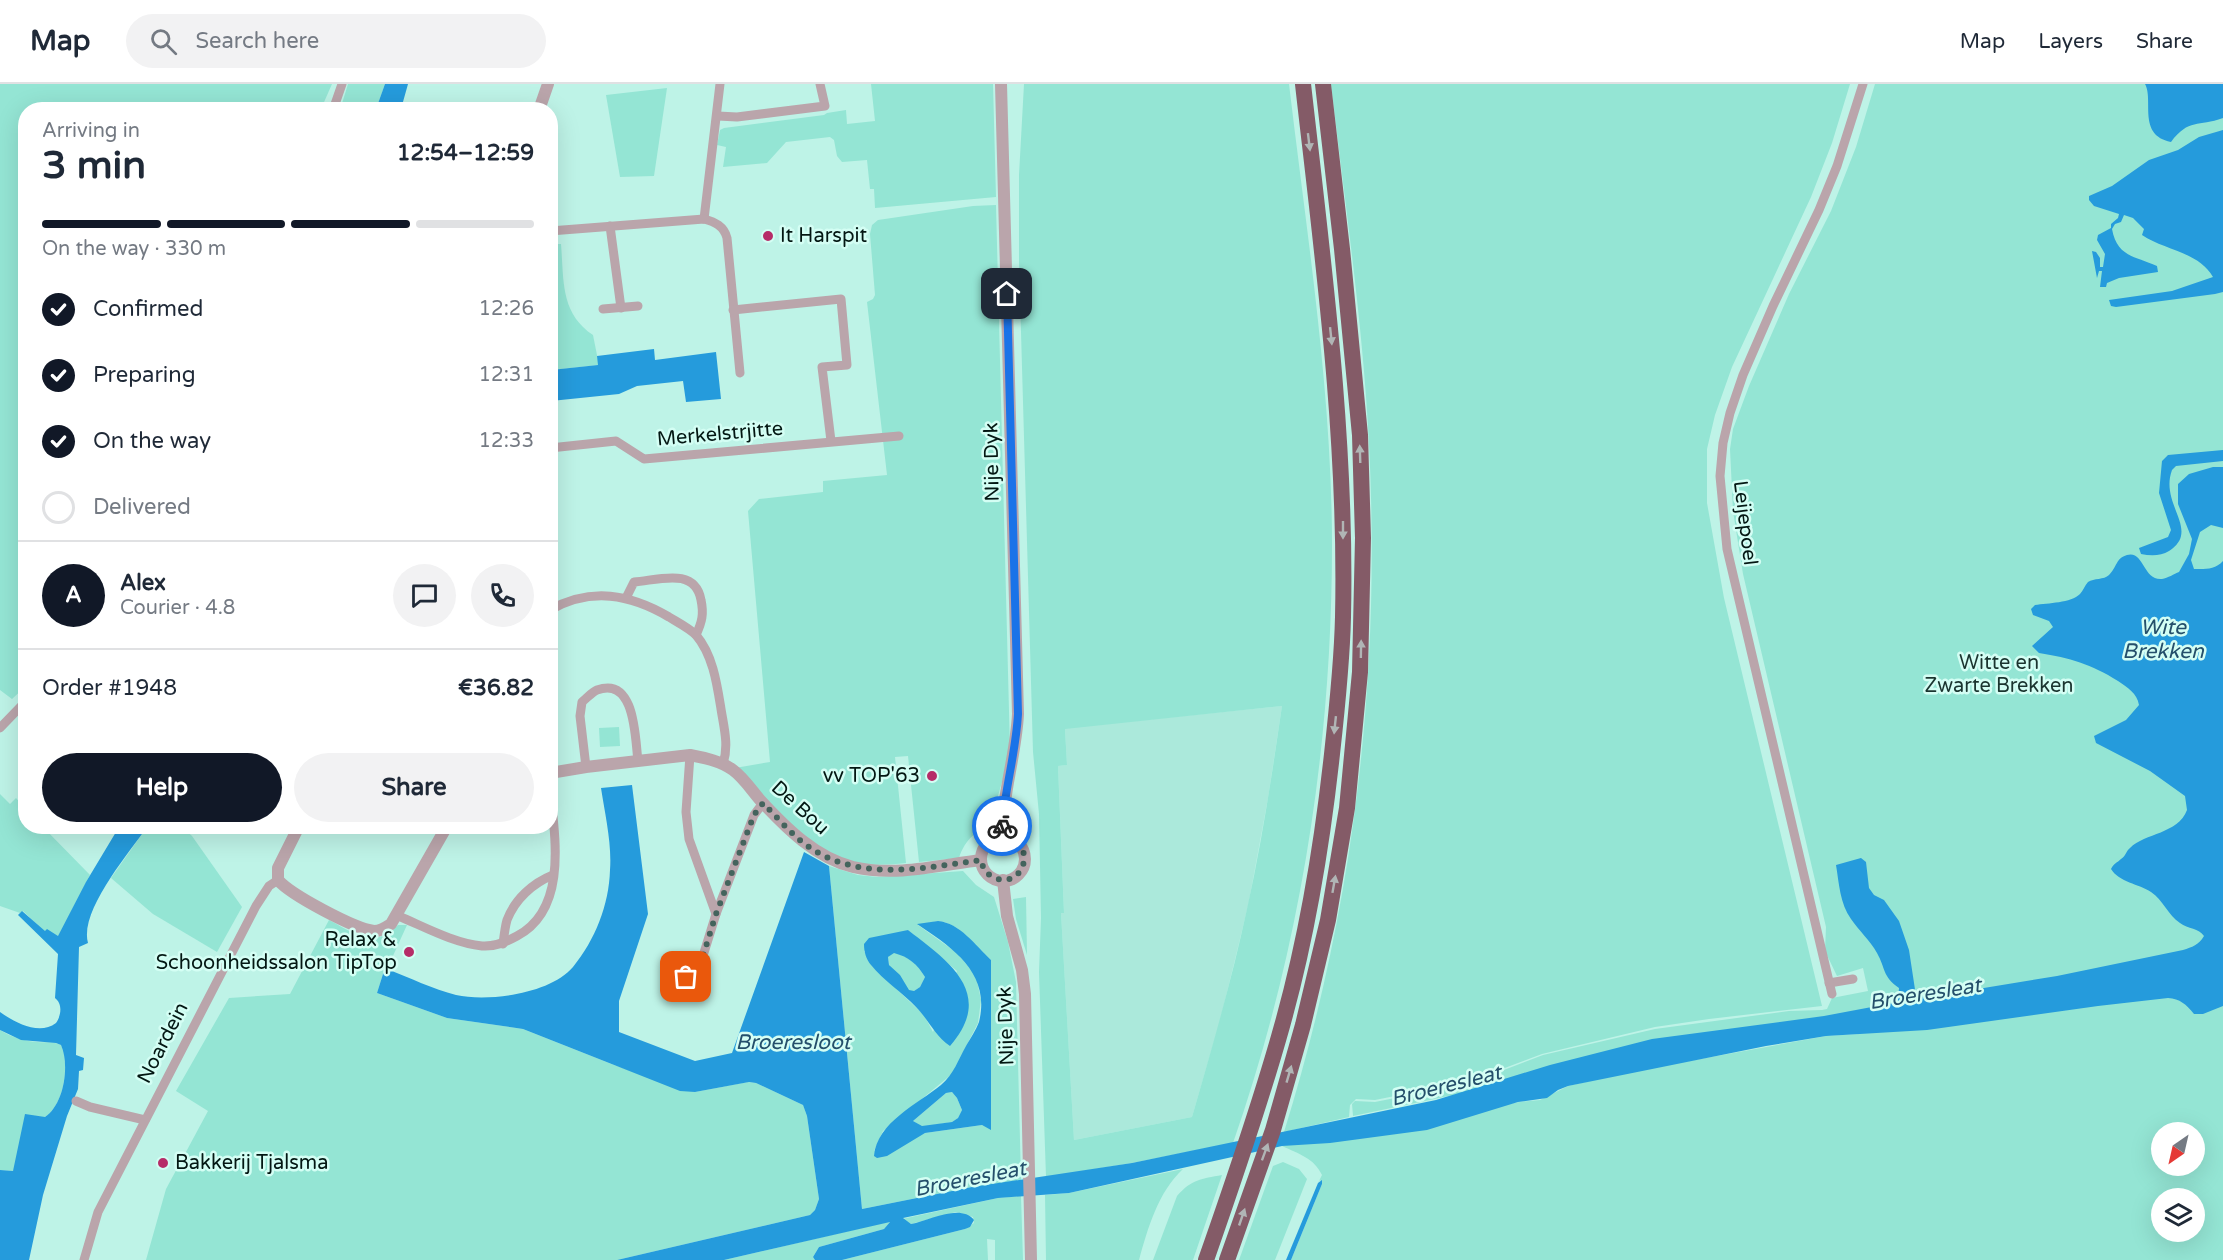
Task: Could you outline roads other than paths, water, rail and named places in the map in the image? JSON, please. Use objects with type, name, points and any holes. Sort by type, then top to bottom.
[{"type":"highway","points":[[1206,1260],[1250,1134],[1283,1024],[1315,874],[1327,798],[1338,699],[1343,618],[1342,497],[1336,388],[1303,84]]},
{"type":"highway","points":[[1227,1260],[1273,1130],[1303,1026],[1328,920],[1347,808],[1360,672],[1363,538],[1360,435],[1323,84]]},
{"type":"street","points":[[336,102],[342,84]]},
{"type":"street","points":[[542,102],[549,84]]},
{"type":"street","points":[[704,219],[720,84]]},
{"type":"street","points":[[718,116],[737,117],[825,106],[820,84]]},
{"type":"street","name":"Nije Dyk","points":[[1001,84],[1018,714],[1017,739],[1007,783],[1002,837]]},
{"type":"street","name":"Leijepoel","points":[[1832,994],[1727,549],[1720,476],[1723,443],[1743,375],[1838,166],[1863,84]]},
{"type":"street","points":[[558,230],[704,219],[717,223],[726,232],[740,373]]},
{"type":"street","points":[[610,226],[621,308]]},
{"type":"street","points":[[733,310],[841,299],[847,365],[822,368],[831,441]]},
{"type":"street","points":[[603,309],[638,306]]},
{"type":"street","name":"Merkelstrjitte","points":[[558,447],[616,441],[644,459],[898,436]]},
{"type":"street","points":[[626,598],[634,582],[683,578],[692,581],[699,589],[703,609],[703,622],[696,635]]},
{"type":"street","points":[[558,606],[582,598],[599,596],[626,598],[649,605],[696,635],[715,674],[727,742],[723,764]]},
{"type":"street","points":[[585,767],[580,716],[582,702],[597,690],[612,688],[624,696],[632,711],[638,761]]},
{"type":"street","points":[[0,729],[18,710]]},
{"type":"street","points":[[690,755],[686,812],[689,839],[716,914]]},
{"type":"street","name":"De Bou","points":[[558,772],[690,755],[723,764],[735,771],[763,803],[807,845],[853,867],[878,871],[914,869],[981,860]]},
{"type":"street","points":[[698,972],[716,914],[754,815],[763,803]]},
{"type":"street","name":"Noardein","points":[[84,1260],[98,1212],[256,906],[269,886],[278,880],[278,868],[295,834]]},
{"type":"street","points":[[278,880],[284,888],[299,897],[360,927],[372,931],[381,930],[391,924],[442,834]]},
{"type":"street","points":[[396,915],[447,937],[483,946],[503,944],[528,930],[540,917],[549,898],[553,875],[554,834]]},
{"type":"street","points":[[1002,837],[1017,842],[1024,851],[1025,858],[1018,874],[1003,880],[988,874],[981,860],[986,845],[1002,837]]},
{"type":"street","points":[[503,944],[507,920],[527,890],[553,875]]},
{"type":"street","name":"Nije Dyk","points":[[1003,880],[1007,916],[1024,983],[1032,1260]]},
{"type":"street","points":[[1829,983],[1853,979]]},
{"type":"street","points":[[76,1101],[90,1107],[145,1120]]},
{"type":"water","points":[[385,84],[408,84],[403,102],[379,102]]},
{"type":"water","points":[[2145,84],[2223,84],[2223,118],[2189,126],[2177,134],[2171,142],[2160,138],[2150,125]]},
{"type":"water","points":[[2223,130],[2223,292],[2111,306],[2109,300],[2172,291],[2213,277],[2199,262],[2142,235],[2144,229],[2133,218],[2124,215],[2121,222],[2115,224],[2112,229],[2118,245],[2128,254],[2157,266],[2158,272],[2119,278],[2107,283],[2106,287],[2100,287],[2102,271],[2099,271],[2097,278],[2092,251],[2096,252],[2100,258],[2100,267],[2103,267],[2105,254],[2097,240],[2098,235],[2111,228],[2111,224],[2119,214],[2094,206],[2089,196],[2112,186],[2149,160],[2178,150],[2199,137]]},
{"type":"water","points":[[654,349],[655,360],[716,352],[721,399],[686,402],[683,381],[637,386],[619,394],[558,400],[558,369],[598,365],[597,356]]},
{"type":"water","points":[[2223,450],[2223,461],[2176,466],[2172,470],[2170,489],[2180,522],[2180,538],[2175,547],[2166,553],[2141,554],[2139,548],[2168,537],[2171,530],[2159,493],[2162,461],[2168,455]]},
{"type":"water","points":[[2213,467],[2223,467],[2223,528],[2211,525],[2200,532],[2191,560],[2194,569],[2206,569],[2223,561],[2223,1006],[2203,1014],[2194,1014],[2183,1003],[2168,998],[1927,1030],[1826,1036],[1568,1086],[1547,1098],[1518,1102],[1427,1130],[1330,1143],[1282,1146],[1069,1193],[998,1198],[903,1218],[911,1224],[944,1214],[961,1213],[974,1220],[970,1227],[965,1229],[842,1260],[815,1260],[813,1257],[819,1247],[884,1229],[890,1222],[724,1260],[617,1260],[810,1215],[815,1210],[819,1199],[807,1116],[803,1105],[756,1083],[749,1082],[695,1092],[680,1091],[523,1029],[447,1018],[377,993],[387,969],[439,990],[469,997],[518,994],[550,984],[563,976],[573,967],[588,945],[604,909],[607,896],[610,850],[601,788],[632,785],[648,914],[619,1001],[619,1032],[695,1061],[732,1053],[804,852],[829,866],[862,1209],[972,1187],[1132,1163],[1436,1100],[1550,1065],[1652,1039],[1824,1016],[1893,1003],[1898,1000],[1899,988],[1887,976],[1874,948],[1847,913],[1840,893],[1836,865],[1861,858],[1866,862],[1869,888],[1874,895],[1884,900],[1899,921],[1909,950],[1916,996],[1929,997],[2057,976],[2183,950],[2198,944],[2204,936],[2199,931],[2176,920],[2151,892],[2124,880],[2111,869],[2136,843],[2169,829],[2183,818],[2187,810],[2185,796],[2150,771],[2096,743],[2094,736],[2126,720],[2139,705],[2136,697],[2132,691],[2099,670],[2039,653],[2032,646],[2053,627],[2049,621],[2033,615],[2031,609],[2035,605],[2065,601],[2076,597],[2088,582],[2109,575],[2123,556],[2127,555],[2137,557],[2156,578],[2162,579],[2179,572],[2189,554],[2192,539],[2178,504],[2178,484],[2189,474]]},
{"type":"water","points":[[115,834],[142,834],[98,899],[87,930],[88,943],[79,947],[76,1055],[84,1058],[83,1070],[79,1071],[78,1089],[67,1116],[43,1195],[29,1260],[0,1260],[0,1170],[13,1171],[25,1114],[45,1117],[52,1111],[61,1094],[65,1073],[64,1053],[61,1045],[21,1040],[0,1030],[0,1012],[12,1020],[35,1028],[49,1027],[56,1023],[60,1014],[59,1003],[55,998],[58,954],[18,915],[22,911],[45,931],[47,929],[58,936],[86,882]]},
{"type":"water","points":[[938,921],[953,926],[967,936],[991,960],[991,1130],[982,1125],[925,1133],[887,1156],[877,1158],[874,1156],[882,1133],[900,1115],[945,1081],[979,1022],[981,1005],[979,989],[974,976],[956,953],[917,924]],"holes":[[[952,1092],[962,1110],[958,1118],[952,1122],[922,1126],[913,1121],[946,1093]]]},
{"type":"water","points":[[908,930],[951,966],[967,994],[968,1010],[963,1027],[950,1046],[916,1007],[869,963],[864,944],[869,938]],"holes":[[[894,953],[912,962],[925,977],[920,987],[914,991],[909,990],[900,975],[889,965],[888,957]]]},
{"type":"water","points":[[1322,1180],[1291,1260],[1286,1260],[1318,1183]]},
{"type":"place","name":"It Harspit","points":[[768,236]]},
{"type":"place","name":"vv TOP'63","points":[[932,776]]},
{"type":"place","name":"Relax & Schoonheidssalon TipTop","points":[[409,952]]},
{"type":"place","name":"Bakkerij Tjalsma","points":[[163,1163]]},
{"type":"water label","name":"Wite Brekken","points":[[2163,639]]},
{"type":"water label","name":"Broeresleat","points":[[1925,994]]},
{"type":"water label","name":"Broeresloot","points":[[793,1042]]},
{"type":"water label","name":"Broeresleat","points":[[1446,1086]]},
{"type":"water label","name":"Broeresleat","points":[[970,1179]]},
{"type":"park label","name":"Witte en Zwarte Brekken","points":[[1999,674]]}]
